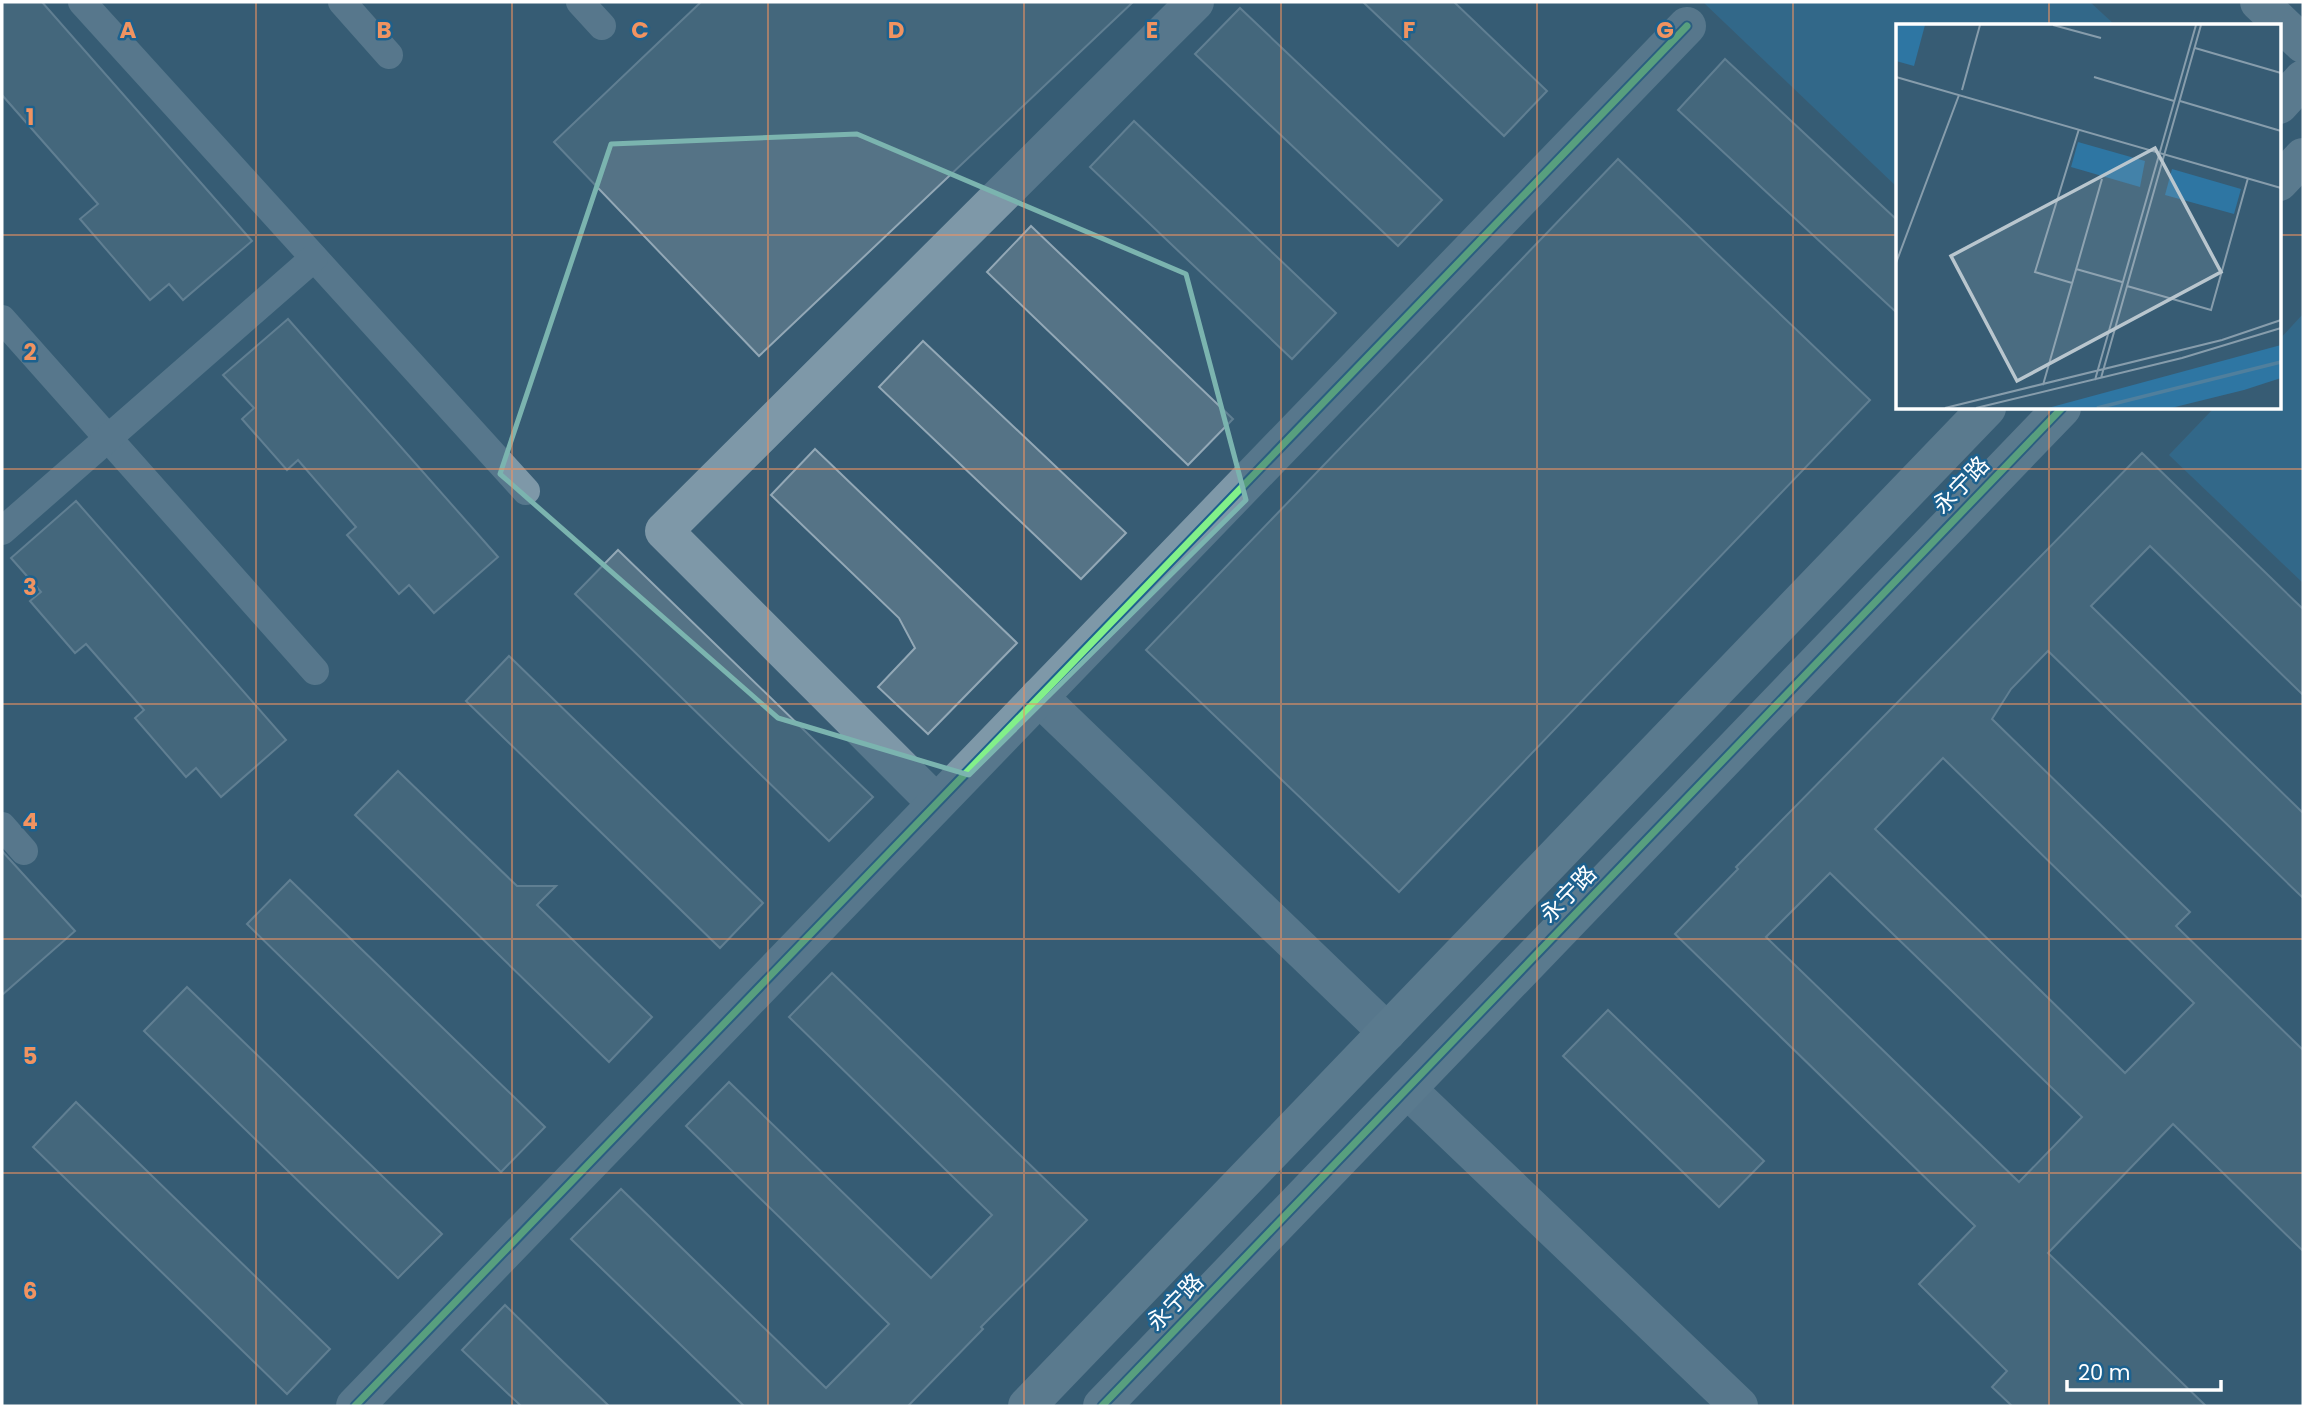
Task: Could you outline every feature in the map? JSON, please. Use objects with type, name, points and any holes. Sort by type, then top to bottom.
[{"type":"street","points":[[936,803],[664,531],[1195,2]]},
{"type":"street","points":[[2259,2],[2303,44]]},
{"type":"street","points":[[355,1406],[1687,26]]},
{"type":"street","points":[[2280,104],[2303,79]]},
{"type":"street","points":[[2280,181],[2303,157]]},
{"type":"street","name":"永宁路","points":[[1027,1406],[1985,410]]},
{"type":"street","name":"永宁路","points":[[1102,1406],[2060,410]]},
{"type":"street","points":[[1039,697],[1387,1032]]},
{"type":"street","points":[[1407,1088],[1739,1406]]},
{"type":"lane","points":[[82,2],[526,491]]},
{"type":"lane","points":[[342,2],[389,55]]},
{"type":"lane","points":[[580,2],[602,26]]},
{"type":"lane","points":[[2,531],[314,258]]},
{"type":"lane","points":[[2,319],[314,671]]},
{"type":"lane","points":[[2,826],[24,851]]},
{"type":"highlighted area","points":[[857,134],[1186,274],[1246,500],[969,775],[778,718],[500,474],[611,144]]},
{"type":"shaded area","points":[[1703,2],[2090,2],[2114,24],[1896,24],[1896,186]]},
{"type":"shaded area","points":[[2303,314],[2303,583],[2169,455],[2212,410],[2280,410],[2280,339]]},
{"type":"building","points":[[2,2],[42,2],[252,241],[183,300],[169,284],[150,300],[80,219],[98,204],[2,95]]},
{"type":"building","points":[[701,2],[1133,2],[759,356],[554,142]]},
{"type":"building","points":[[1363,2],[1454,2],[1547,91],[1504,136]]},
{"type":"building","points":[[1240,8],[1442,200],[1398,246],[1195,54]]},
{"type":"building","points":[[1725,59],[1896,219],[1896,312],[1678,110]]},
{"type":"building","points":[[1134,121],[1336,313],[1292,359],[1090,167]]},
{"type":"building","points":[[1618,159],[1870,400],[1399,892],[1146,650]]},
{"type":"building","points":[[1031,226],[1233,419],[1188,465],[987,272]]},
{"type":"building","points":[[288,319],[498,557],[434,613],[409,585],[399,594],[347,535],[356,527],[298,460],[287,470],[242,419],[254,408],[223,375]]},
{"type":"building","points":[[923,341],[1126,533],[1081,579],[879,387]]},
{"type":"building","points":[[815,449],[1017,643],[928,734],[878,687],[915,648],[899,618],[771,495]]},
{"type":"building","points":[[2142,453],[2303,609],[2303,695],[2150,546],[2091,606],[2303,813],[2303,898],[2048,651],[2011,689],[1992,719],[2190,912],[2176,926],[2303,1050],[2303,1251],[2173,1124],[2048,1253],[2206,1406],[2012,1406],[1992,1387],[2007,1371],[1919,1284],[1975,1226],[1675,934],[1738,869],[1736,867]],"holes":[[[1943,758],[2194,1003],[2125,1073],[1875,829]],[[1830,873],[2082,1117],[2019,1182],[1766,937]]]},
{"type":"building","points":[[76,501],[286,740],[221,797],[196,768],[186,777],[135,718],[144,710],[86,644],[75,653],[30,601],[41,592],[11,558]]},
{"type":"building","points":[[618,550],[873,797],[829,841],[575,594]]},
{"type":"building","points":[[509,656],[763,903],[720,948],[466,701]]},
{"type":"building","points":[[398,771],[517,886],[556,886],[537,905],[652,1017],[609,1062],[355,815]]},
{"type":"building","points":[[2,851],[75,931],[2,995]]},
{"type":"building","points":[[290,880],[545,1127],[501,1172],[247,924]]},
{"type":"building","points":[[832,973],[1087,1220],[981,1327],[983,1329],[908,1406],[744,1406],[571,1239],[621,1189],[826,1388],[889,1324],[686,1126],[729,1082],[931,1278],[992,1215],[789,1017]]},
{"type":"building","points":[[187,987],[442,1234],[398,1278],[144,1031]]},
{"type":"building","points":[[1608,1010],[1764,1161],[1719,1207],[1563,1056]]},
{"type":"building","points":[[76,1102],[330,1349],[287,1394],[33,1147]]},
{"type":"building","points":[[505,1305],[609,1406],[521,1406],[462,1350]]},
{"type":"cycle path","points":[[355,1406],[1687,26]]},
{"type":"cycle path","points":[[1102,1406],[2060,410]]}]
